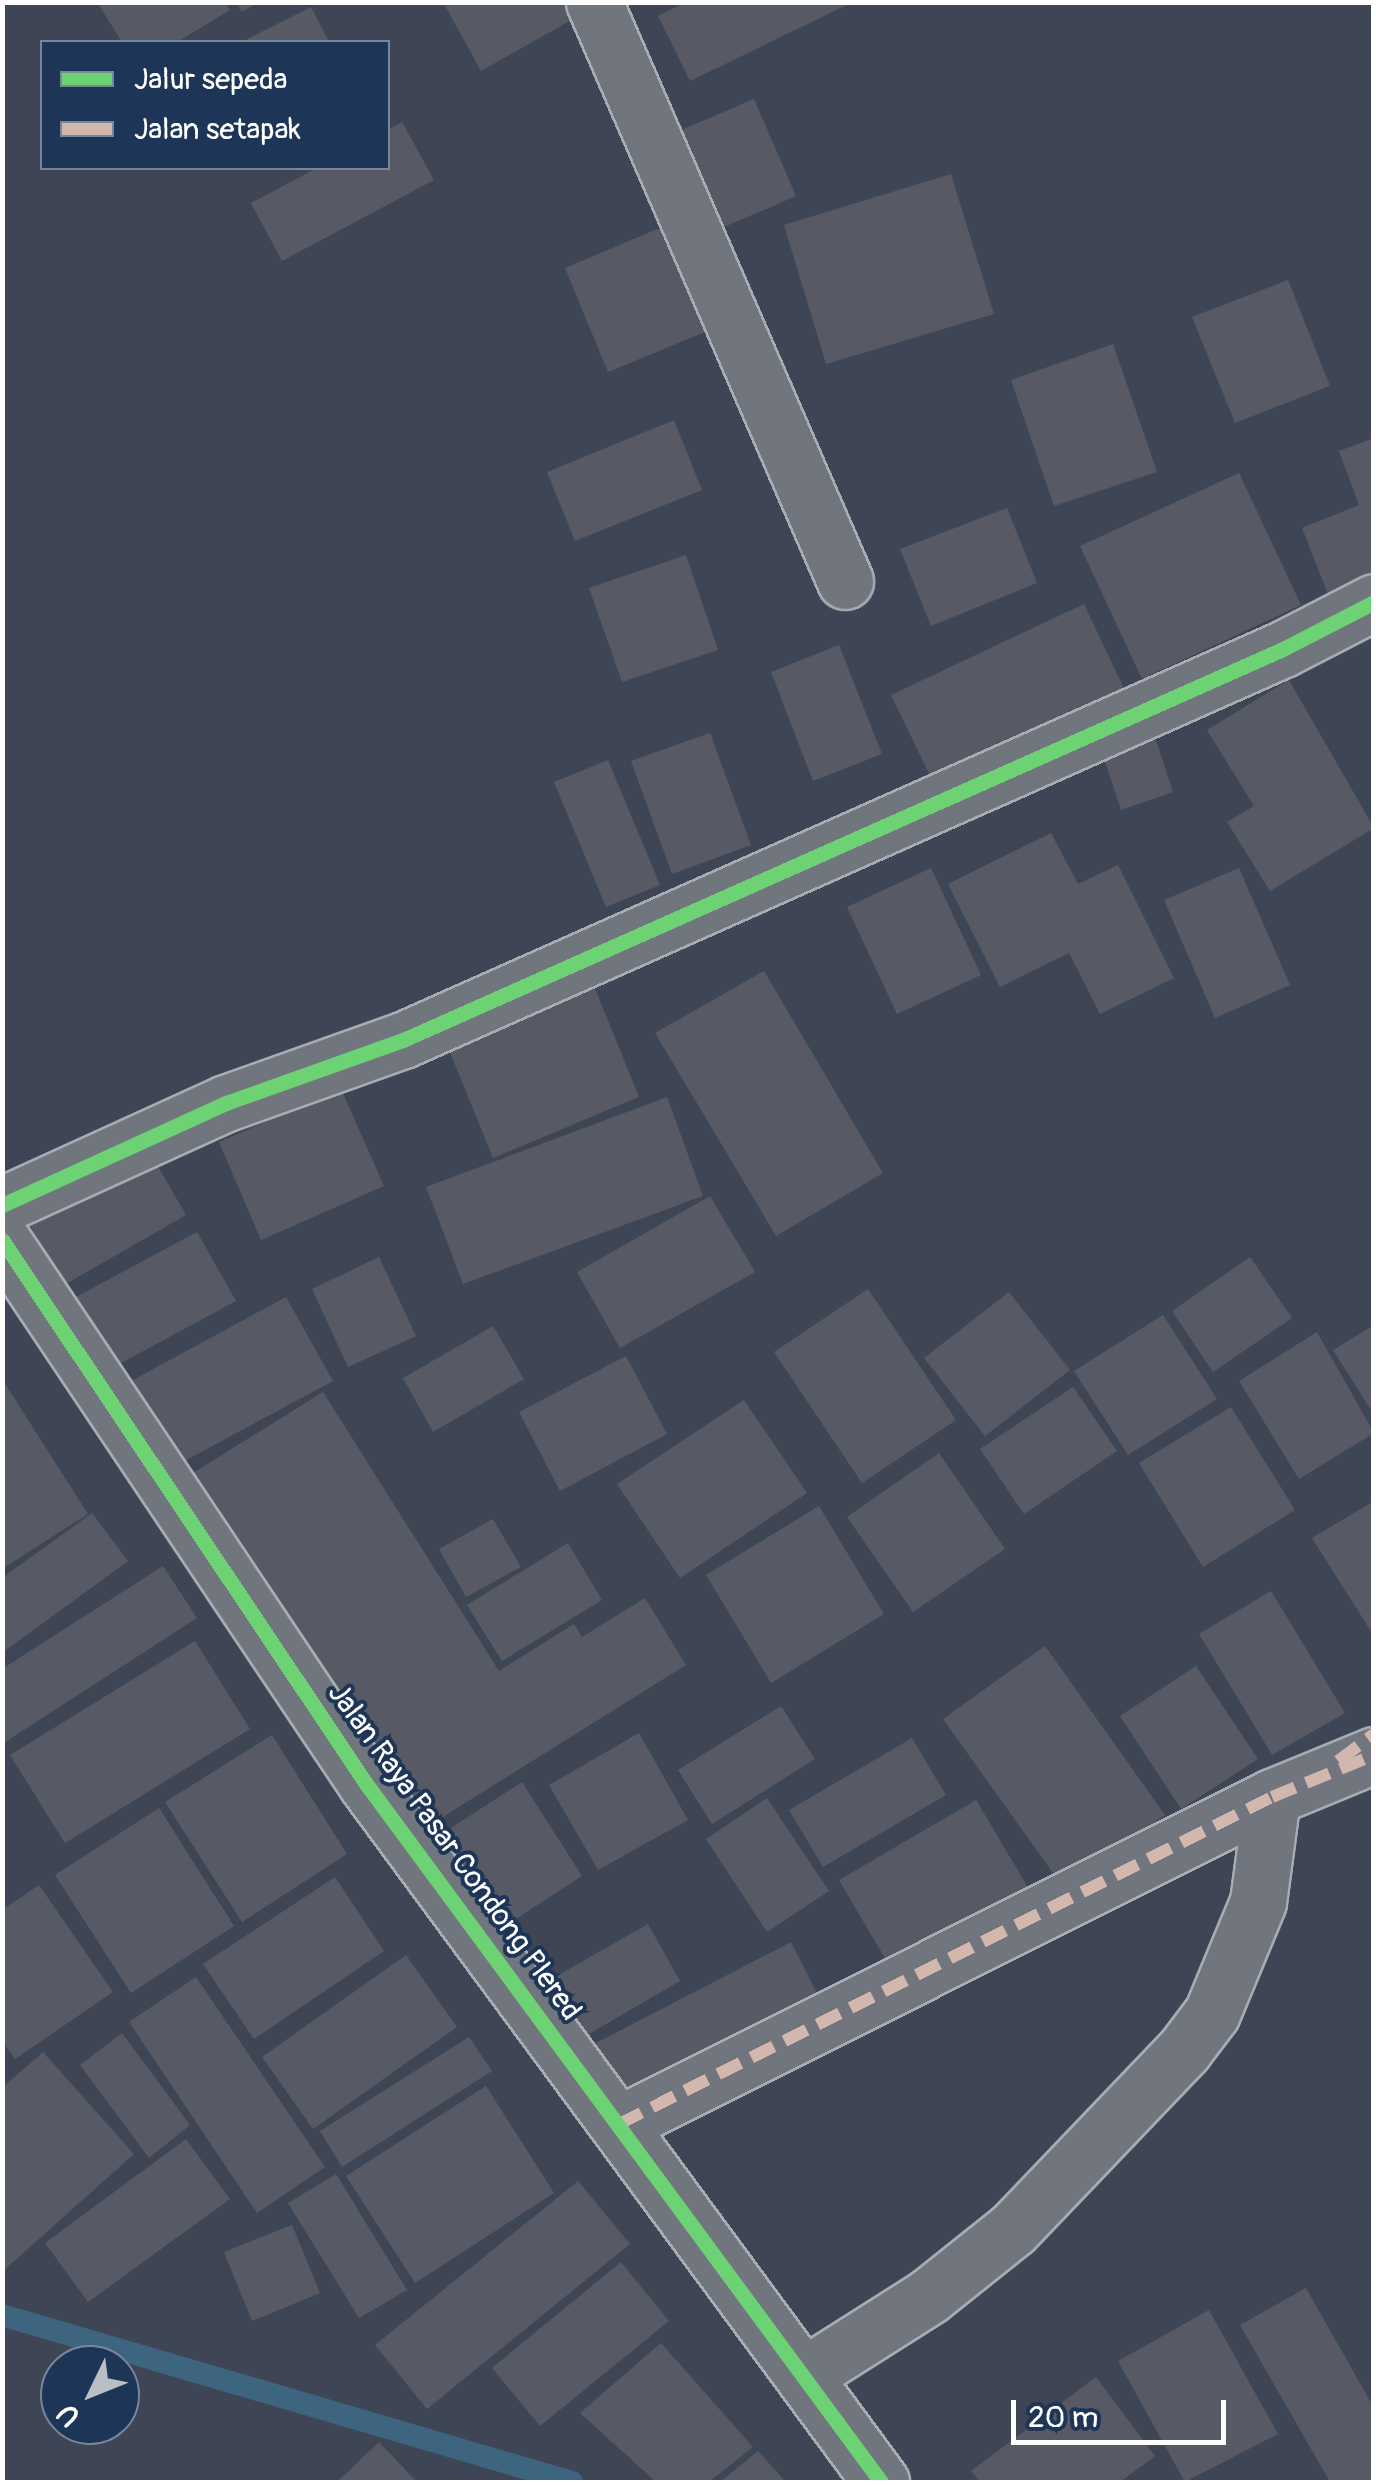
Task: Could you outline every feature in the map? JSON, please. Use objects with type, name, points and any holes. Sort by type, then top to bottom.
[{"type":"street","points":[[594,2],[845,581]]},
{"type":"street","points":[[2,1205],[226,1103],[403,1040],[1283,649],[1374,602]]},
{"type":"street","name":"Jalan Raya Pasar Condong Plered","points":[[2,1240],[368,1785],[880,2481]]},
{"type":"street","points":[[1323,1773],[1374,1734]]},
{"type":"street","points":[[619,2124],[1272,1797],[1374,1755]]},
{"type":"street","points":[[803,2376],[929,2296],[1013,2229],[1184,2050],[1212,2012],[1252,1918],[1272,1797]]},
{"type":"building","points":[[225,2],[230,10],[180,40],[121,40],[99,5]]},
{"type":"building","points":[[236,2],[259,2],[242,12]]},
{"type":"building","points":[[443,2],[576,2],[582,14],[481,71]]},
{"type":"building","points":[[685,2],[853,2],[690,81],[658,16]]},
{"type":"building","points":[[311,7],[328,40],[248,40]]},
{"type":"building","points":[[754,99],[796,196],[715,231],[672,134]]},
{"type":"building","points":[[402,122],[434,180],[282,261],[251,203],[313,170],[390,170],[390,129]]},
{"type":"building","points":[[951,174],[994,314],[826,364],[784,225]]},
{"type":"building","points":[[667,225],[712,329],[608,372],[565,268]]},
{"type":"building","points":[[1288,280],[1330,386],[1235,423],[1192,317]]},
{"type":"building","points":[[1113,344],[1157,472],[1054,506],[1011,380]]},
{"type":"building","points":[[674,420],[702,490],[575,541],[547,472]]},
{"type":"building","points":[[1374,438],[1374,582],[1330,599],[1302,528],[1359,505],[1339,451]]},
{"type":"building","points":[[1239,473],[1301,605],[1142,679],[1080,546]]},
{"type":"building","points":[[1007,508],[1037,583],[931,626],[900,549]]},
{"type":"building","points":[[686,555],[718,650],[622,682],[589,588]]},
{"type":"building","points":[[1084,604],[1126,693],[934,784],[891,695]]},
{"type":"building","points":[[839,645],[882,754],[813,781],[771,672]]},
{"type":"building","points":[[1289,680],[1374,828],[1270,891],[1227,822],[1254,806],[1207,730]]},
{"type":"building","points":[[710,733],[751,845],[672,874],[631,761]]},
{"type":"building","points":[[1156,740],[1173,792],[1121,810],[1104,758]]},
{"type":"building","points":[[608,760],[660,885],[606,907],[554,782]]},
{"type":"building","points":[[1051,833],[1078,884],[1118,865],[1174,978],[1100,1014],[1069,953],[1000,987],[948,884]]},
{"type":"building","points":[[931,868],[981,975],[897,1014],[847,907]]},
{"type":"building","points":[[1239,868],[1290,985],[1215,1018],[1164,900]]},
{"type":"building","points":[[764,971],[883,1173],[776,1236],[655,1033]]},
{"type":"building","points":[[592,981],[639,1097],[493,1158],[445,1040]]},
{"type":"building","points":[[341,1089],[384,1186],[261,1240],[219,1142]]},
{"type":"building","points":[[667,1097],[703,1196],[463,1284],[426,1187]]},
{"type":"building","points":[[149,1151],[186,1215],[64,1285],[27,1220]]},
{"type":"building","points":[[710,1196],[755,1272],[620,1348],[577,1272]]},
{"type":"building","points":[[197,1232],[236,1301],[112,1368],[74,1298]]},
{"type":"building","points":[[379,1257],[416,1336],[348,1367],[312,1289]]},
{"type":"building","points":[[1250,1257],[1292,1318],[1213,1372],[1172,1311]]},
{"type":"building","points":[[868,1289],[956,1420],[862,1483],[774,1352]]},
{"type":"building","points":[[1009,1292],[1070,1370],[985,1436],[924,1358]]},
{"type":"building","points":[[286,1297],[333,1381],[168,1470],[122,1386]]},
{"type":"building","points":[[1163,1315],[1217,1399],[1128,1455],[1074,1371]]},
{"type":"building","points":[[1374,1325],[1374,1415],[1333,1350]]},
{"type":"building","points":[[493,1326],[524,1379],[433,1432],[403,1378]]},
{"type":"building","points":[[1317,1332],[1374,1433],[1299,1479],[1239,1381]]},
{"type":"building","points":[[626,1356],[667,1434],[560,1491],[519,1412]]},
{"type":"building","points":[[2,1379],[88,1514],[2,1569]]},
{"type":"building","points":[[1073,1387],[1117,1451],[1024,1514],[980,1449]]},
{"type":"building","points":[[323,1392],[499,1671],[574,1624],[582,1637],[645,1598],[686,1665],[414,1835],[188,1476]]},
{"type":"building","points":[[744,1400],[807,1493],[680,1578],[617,1484]]},
{"type":"building","points":[[1231,1407],[1295,1510],[1203,1567],[1139,1463]]},
{"type":"building","points":[[939,1453],[1005,1549],[913,1612],[847,1517]]},
{"type":"building","points":[[1374,1501],[1374,1636],[1312,1538]]},
{"type":"building","points":[[819,1506],[884,1614],[771,1683],[706,1575]]},
{"type":"building","points":[[92,1513],[128,1561],[2,1653],[2,1578]]},
{"type":"building","points":[[493,1519],[521,1567],[466,1597],[439,1549]]},
{"type":"building","points":[[568,1543],[602,1600],[502,1661],[467,1605]]},
{"type":"building","points":[[163,1566],[197,1618],[2,1744],[2,1669]]},
{"type":"building","points":[[1271,1591],[1345,1713],[1272,1755],[1199,1634]]},
{"type":"building","points":[[195,1641],[250,1729],[65,1843],[10,1755]]},
{"type":"building","points":[[1045,1646],[1165,1815],[1063,1887],[943,1719]]},
{"type":"building","points":[[1196,1666],[1258,1759],[1181,1809],[1120,1716]]},
{"type":"building","points":[[781,1706],[815,1759],[712,1824],[678,1770]]},
{"type":"building","points":[[639,1733],[688,1820],[598,1870],[549,1785]]},
{"type":"building","points":[[272,1735],[347,1854],[242,1922],[165,1802]]},
{"type":"building","points":[[912,1738],[946,1795],[823,1867],[789,1810]]},
{"type":"building","points":[[522,1782],[582,1876],[491,1935],[431,1841]]},
{"type":"building","points":[[767,1798],[829,1891],[767,1932],[706,1839]]},
{"type":"building","points":[[976,1800],[1036,1901],[899,1982],[839,1880]]},
{"type":"building","points":[[159,1808],[234,1926],[131,1993],[55,1875]]},
{"type":"building","points":[[335,1877],[384,1951],[254,2039],[203,1964]]},
{"type":"building","points":[[39,1885],[113,1992],[15,2059],[2,2041],[2,1910]]},
{"type":"building","points":[[648,1924],[680,1981],[582,2038],[548,1981]]},
{"type":"building","points":[[791,1942],[824,2007],[629,2109],[594,2044]]},
{"type":"building","points":[[406,1955],[457,2027],[313,2129],[262,2057]]},
{"type":"building","points":[[196,1977],[325,2167],[257,2213],[129,2022]]},
{"type":"building","points":[[122,2033],[190,2125],[149,2158],[80,2065]]},
{"type":"building","points":[[469,2037],[492,2071],[342,2167],[320,2131]]},
{"type":"building","points":[[43,2052],[134,2154],[2,2272],[2,2088]]},
{"type":"building","points":[[486,2086],[554,2193],[415,2283],[346,2176]]},
{"type":"building","points":[[186,2139],[230,2199],[88,2302],[45,2243]]},
{"type":"building","points":[[336,2174],[407,2290],[359,2318],[288,2203]]},
{"type":"building","points":[[578,2181],[630,2244],[427,2409],[375,2345]]},
{"type":"building","points":[[292,2225],[320,2293],[252,2321],[224,2252]]},
{"type":"building","points":[[621,2262],[669,2321],[540,2426],[492,2368]]},
{"type":"building","points":[[1306,2288],[1374,2408],[1374,2482],[1330,2482],[1240,2325]]},
{"type":"building","points":[[1209,2310],[1278,2434],[1185,2482],[1118,2361]]},
{"type":"building","points":[[661,2343],[753,2447],[709,2482],[656,2482],[580,2413]]},
{"type":"building","points":[[1096,2377],[1155,2456],[1120,2482],[980,2482],[971,2471]]},
{"type":"building","points":[[379,2442],[417,2482],[337,2482]]},
{"type":"building","points":[[758,2451],[786,2482],[720,2482]]},
{"type":"waterway","points":[[2,2315],[572,2482]]},
{"type":"marked path","points":[[1338,1761],[1374,1734]]},
{"type":"marked path","points":[[619,2124],[1272,1797],[1374,1755]]},
{"type":"cycle path","points":[[2,1205],[226,1103],[403,1040],[1283,649],[1374,602]]},
{"type":"cycle path","points":[[2,1240],[367,1785],[881,2482]]}]
